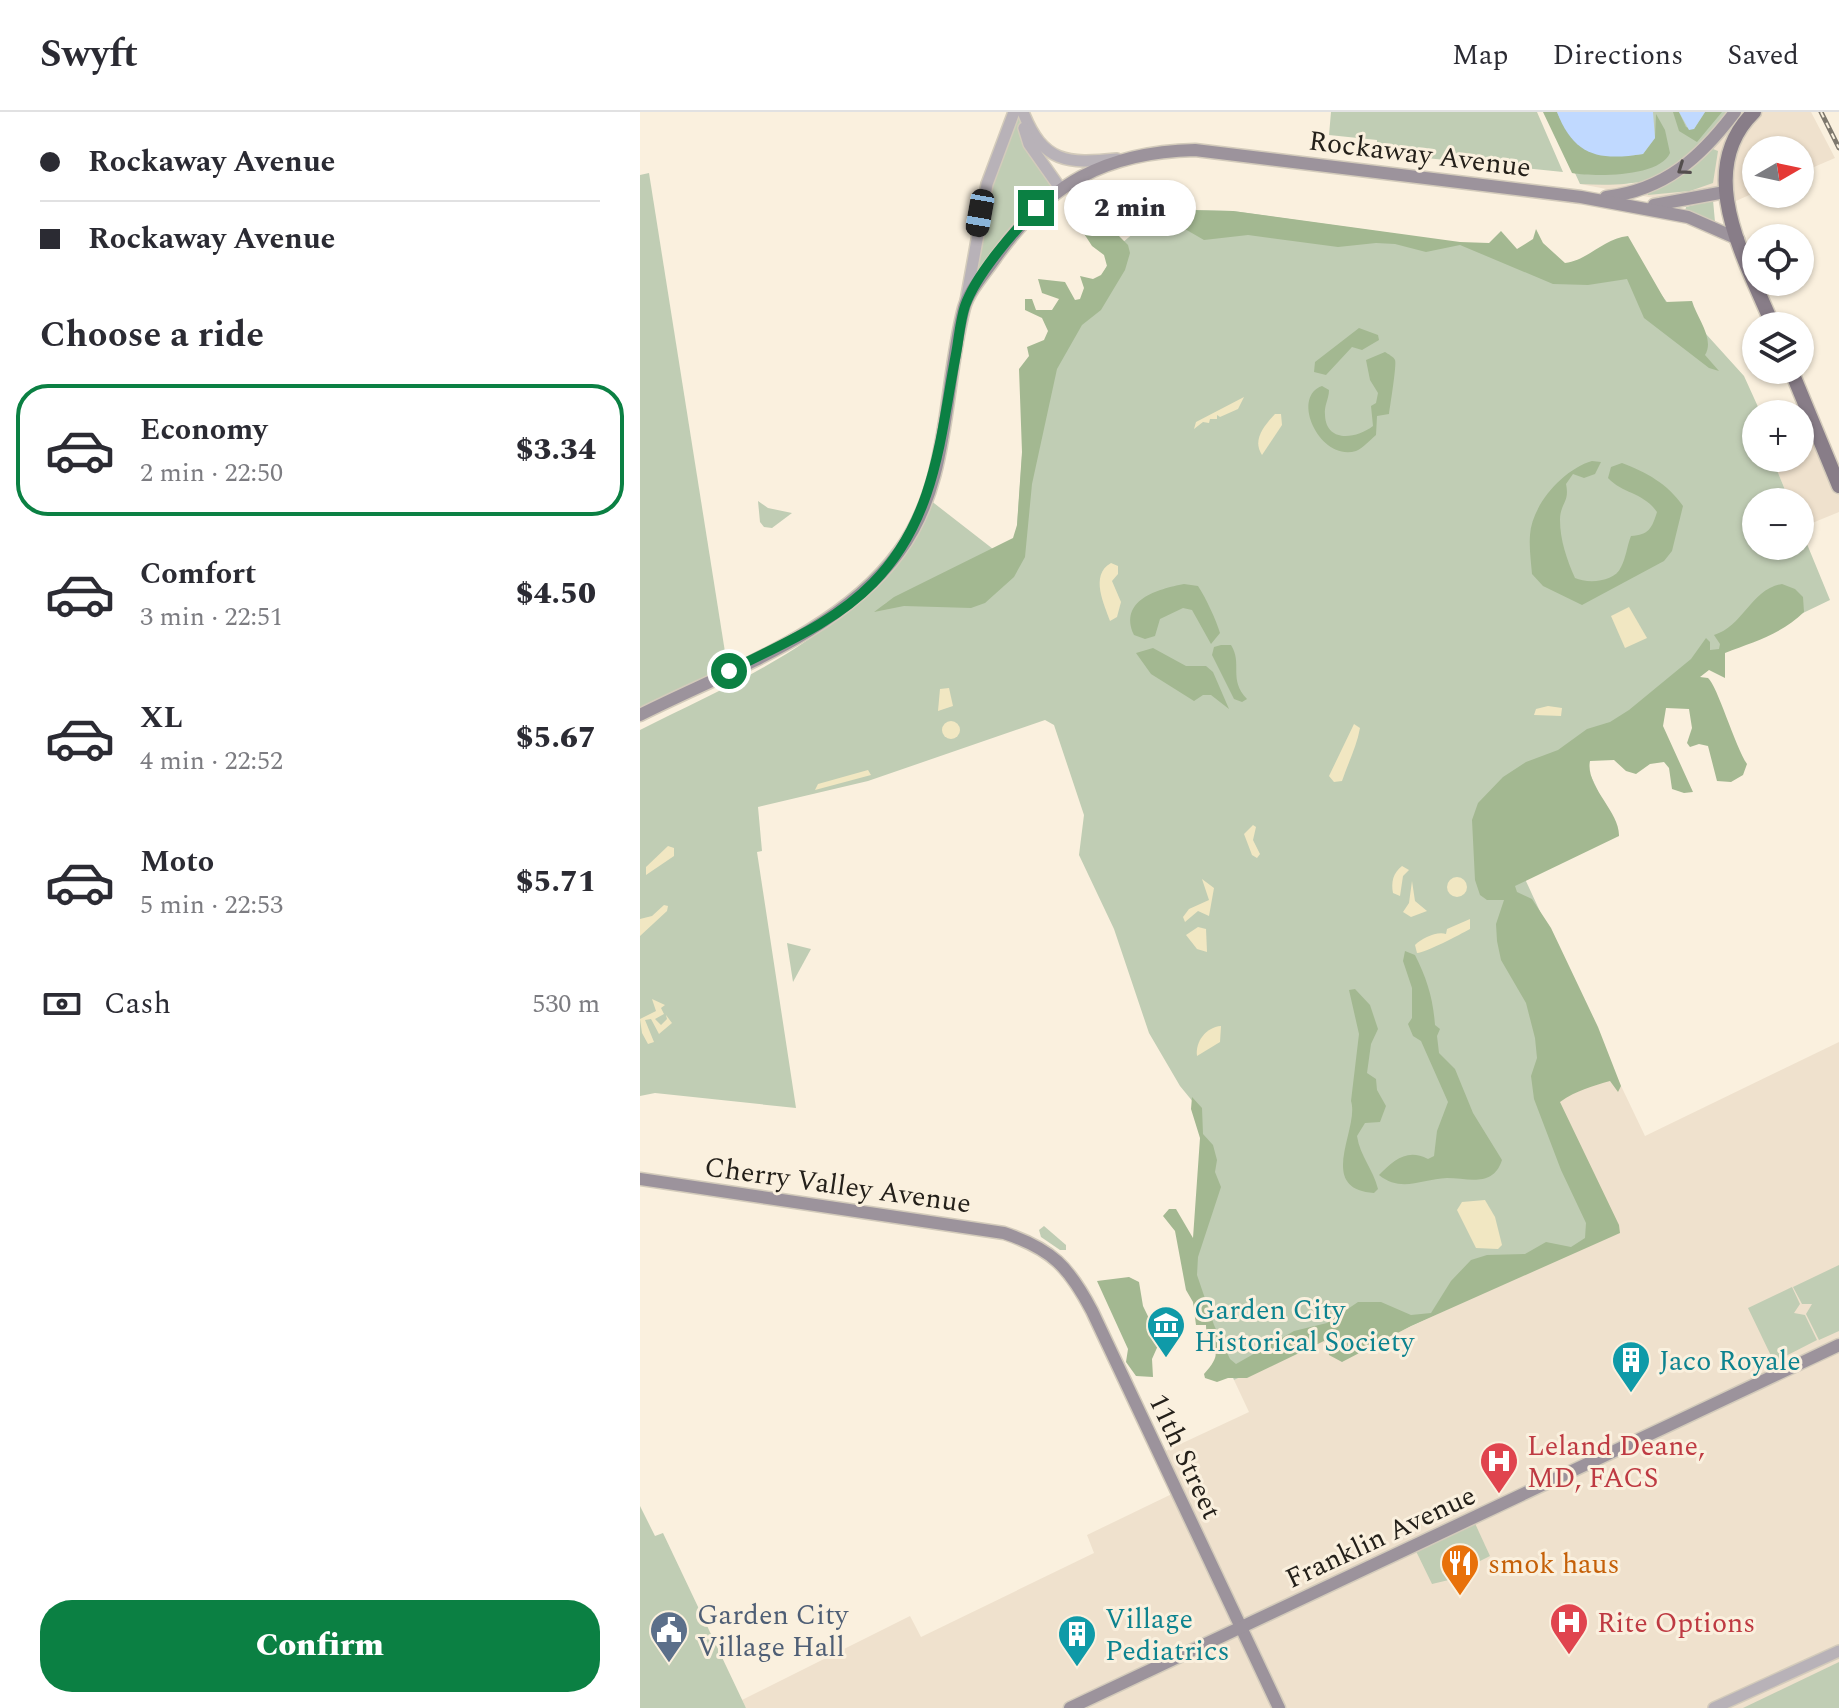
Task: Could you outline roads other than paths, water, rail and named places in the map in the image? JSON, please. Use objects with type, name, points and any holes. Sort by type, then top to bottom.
[{"type":"main road","name":"Rockaway Avenue","points":[[1590,199],[1619,196],[1667,179],[1696,159],[1735,112]]},
{"type":"main road","points":[[1754,112],[1732,144],[1725,192],[1738,239],[1767,312]]},
{"type":"main road","name":"Rockaway Avenue","points":[[640,715],[832,617],[863,593],[893,560],[915,528],[932,486],[965,305],[1017,229],[1060,188],[1122,159],[1167,150],[1195,150],[1590,199],[1688,217],[1738,239]]},
{"type":"main road","name":"Rockaway Avenue","points":[[1627,206],[1666,205],[1725,192]]},
{"type":"main road","points":[[1797,384],[1839,486]]},
{"type":"main road","name":"Cherry Valley Avenue","points":[[640,1179],[1004,1233],[1028,1241]]},
{"type":"main road","name":"11th Street","points":[[1028,1241],[1055,1257],[1083,1294],[1279,1708]]},
{"type":"main road","name":"Franklin Avenue","points":[[1070,1708],[1839,1345]]},
{"type":"street","points":[[965,305],[987,184],[1014,112]]},
{"type":"street","points":[[1022,112],[1036,140],[1055,156],[1075,162],[1122,159]]},
{"type":"street","points":[[1022,112],[1029,144],[1060,188]]},
{"type":"street","points":[[1714,1708],[1839,1651]]},
{"type":"water","points":[[1557,112],[1653,112],[1655,138],[1643,154],[1601,155],[1590,152],[1571,138]]},
{"type":"water","points":[[1679,112],[1705,112],[1694,129],[1689,130]]},
{"type":"railway","points":[[1821,112],[1839,148]]},
{"type":"place","name":"Garden City Historical Society","points":[[1166,1359]]},
{"type":"place","name":"Jaco Royale","points":[[1631,1394]]},
{"type":"place","name":"Leland Deane, MD, FACS","points":[[1499,1495]]},
{"type":"place","name":"smok haus","points":[[1460,1597]]},
{"type":"place","name":"Rite Options","points":[[1569,1656]]},
{"type":"place","name":"Garden City Village Hall","points":[[669,1664]]},
{"type":"place","name":"Village Pediatrics","points":[[1077,1668]]}]
